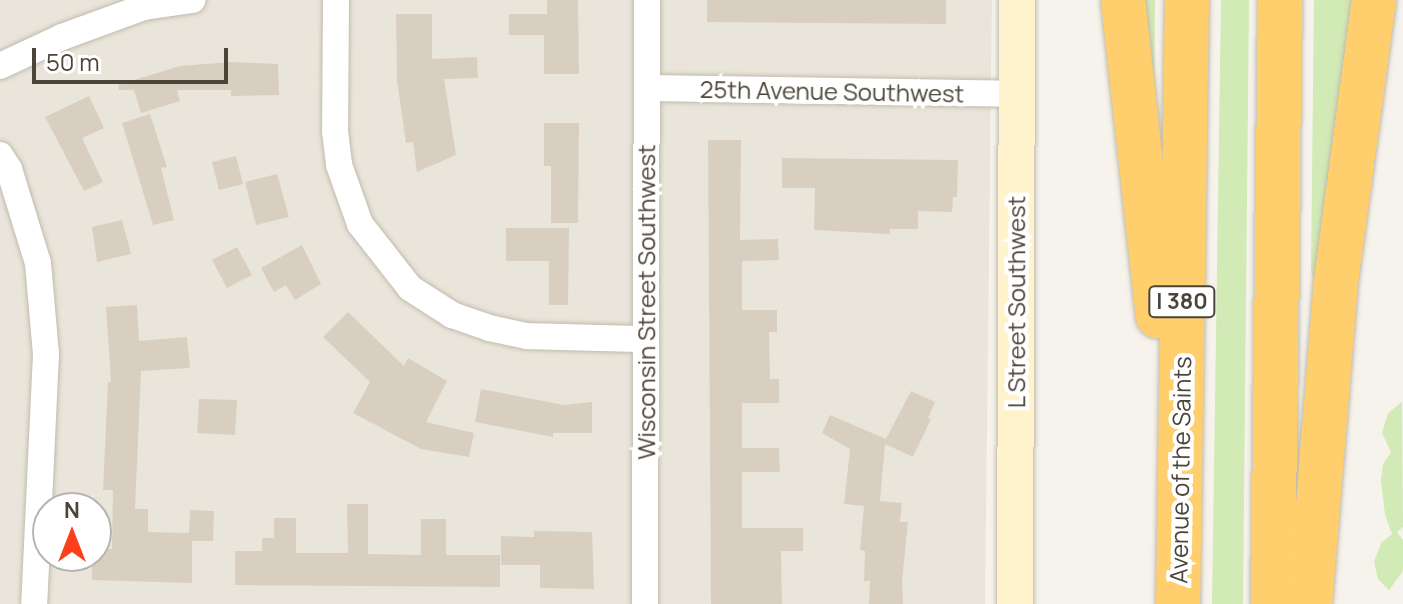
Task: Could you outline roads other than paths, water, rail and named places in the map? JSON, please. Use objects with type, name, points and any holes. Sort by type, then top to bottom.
[{"type":"highway","points":[[1123,0],[1179,499]]},
{"type":"highway","name":"Avenue of the Saints","points":[[1178,604],[1187,0]]},
{"type":"highway","points":[[1273,604],[1280,0]]},
{"type":"highway","points":[[1310,604],[1336,281],[1374,0]]},
{"type":"street","points":[[0,66],[62,37],[144,7],[192,0]]},
{"type":"street","points":[[336,0],[335,131],[339,165],[360,224],[410,288],[452,315],[489,328],[527,336],[645,339]]},
{"type":"street","name":"Wisconsin Street Southwest","points":[[645,604],[647,0]]},
{"type":"street","name":"L Street Southwest","points":[[1015,604],[1017,0]]},
{"type":"street","name":"25th Avenue Southwest","points":[[647,88],[1017,94]]},
{"type":"street","points":[[0,155],[9,169],[38,263],[46,354],[34,604]]}]
